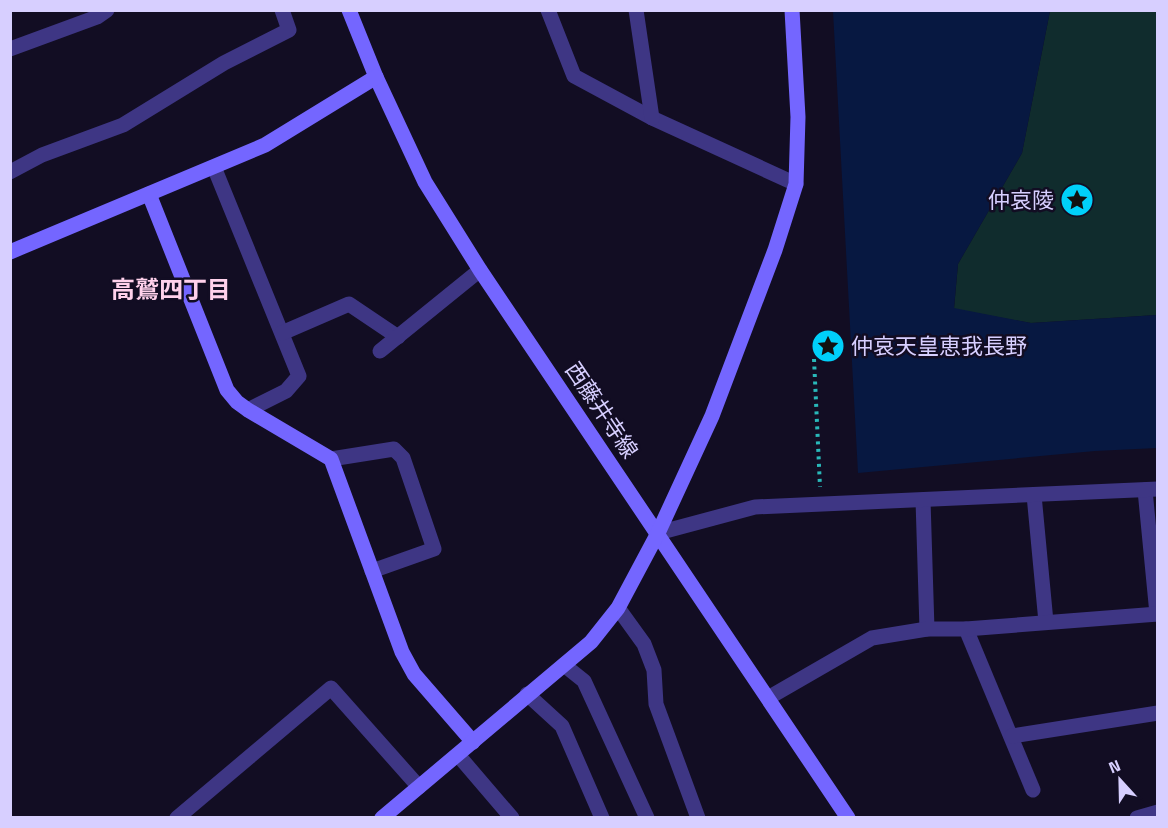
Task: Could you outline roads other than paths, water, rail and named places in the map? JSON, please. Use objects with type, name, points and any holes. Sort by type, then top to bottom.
[{"type":"street","points":[[10,49],[97,17],[107,10]]},
{"type":"street","points":[[10,172],[42,155],[123,125],[224,63],[289,30],[282,10]]},
{"type":"street","name":"西藤井寺線","points":[[349,10],[376,76],[425,182],[480,270],[848,818]]},
{"type":"street","points":[[548,10],[574,76],[652,118],[796,184]]},
{"type":"street","points":[[636,10],[652,118]]},
{"type":"street","points":[[382,818],[591,642],[618,608],[658,533],[712,416],[775,250],[796,184],[798,117],[792,10]]},
{"type":"street","points":[[10,252],[265,145],[376,76]]},
{"type":"street","points":[[214,167],[299,376],[286,391],[248,410]]},
{"type":"street","points":[[149,194],[227,390],[248,410],[331,459],[402,652],[414,674],[473,742]]},
{"type":"street","points":[[380,351],[480,270]]},
{"type":"street","points":[[282,333],[349,304],[398,337]]},
{"type":"street","points":[[331,459],[394,449],[403,458],[434,549],[372,571]]},
{"type":"street","points":[[658,533],[755,507],[1151,490],[1157,614],[927,629],[873,638],[768,698]]},
{"type":"street","points":[[1034,495],[1046,622]]},
{"type":"street","points":[[923,500],[927,629]]},
{"type":"street","points":[[618,608],[644,644],[654,670],[656,704],[698,818]]},
{"type":"street","points":[[966,628],[1033,790]]},
{"type":"street","points":[[564,665],[584,681],[647,818]]},
{"type":"street","points":[[177,818],[331,688],[419,787]]},
{"type":"street","points":[[527,694],[562,726],[602,818]]},
{"type":"street","points":[[1012,736],[1158,713]]},
{"type":"street","points":[[458,755],[512,818]]},
{"type":"street","points":[[1137,818],[1158,812]]},
{"type":"water","points":[[833,11],[1050,11],[1022,153],[958,264],[954,308],[1031,323],[1157,315],[1157,448],[1095,451],[858,473]]},
{"type":"place","name":"仲哀陵","points":[[1077,200]]},
{"type":"place","name":"仲哀天皇恵我長野","points":[[828,346]]},
{"type":"district","name":"高鷲四丁目","points":[[171,290]]}]
